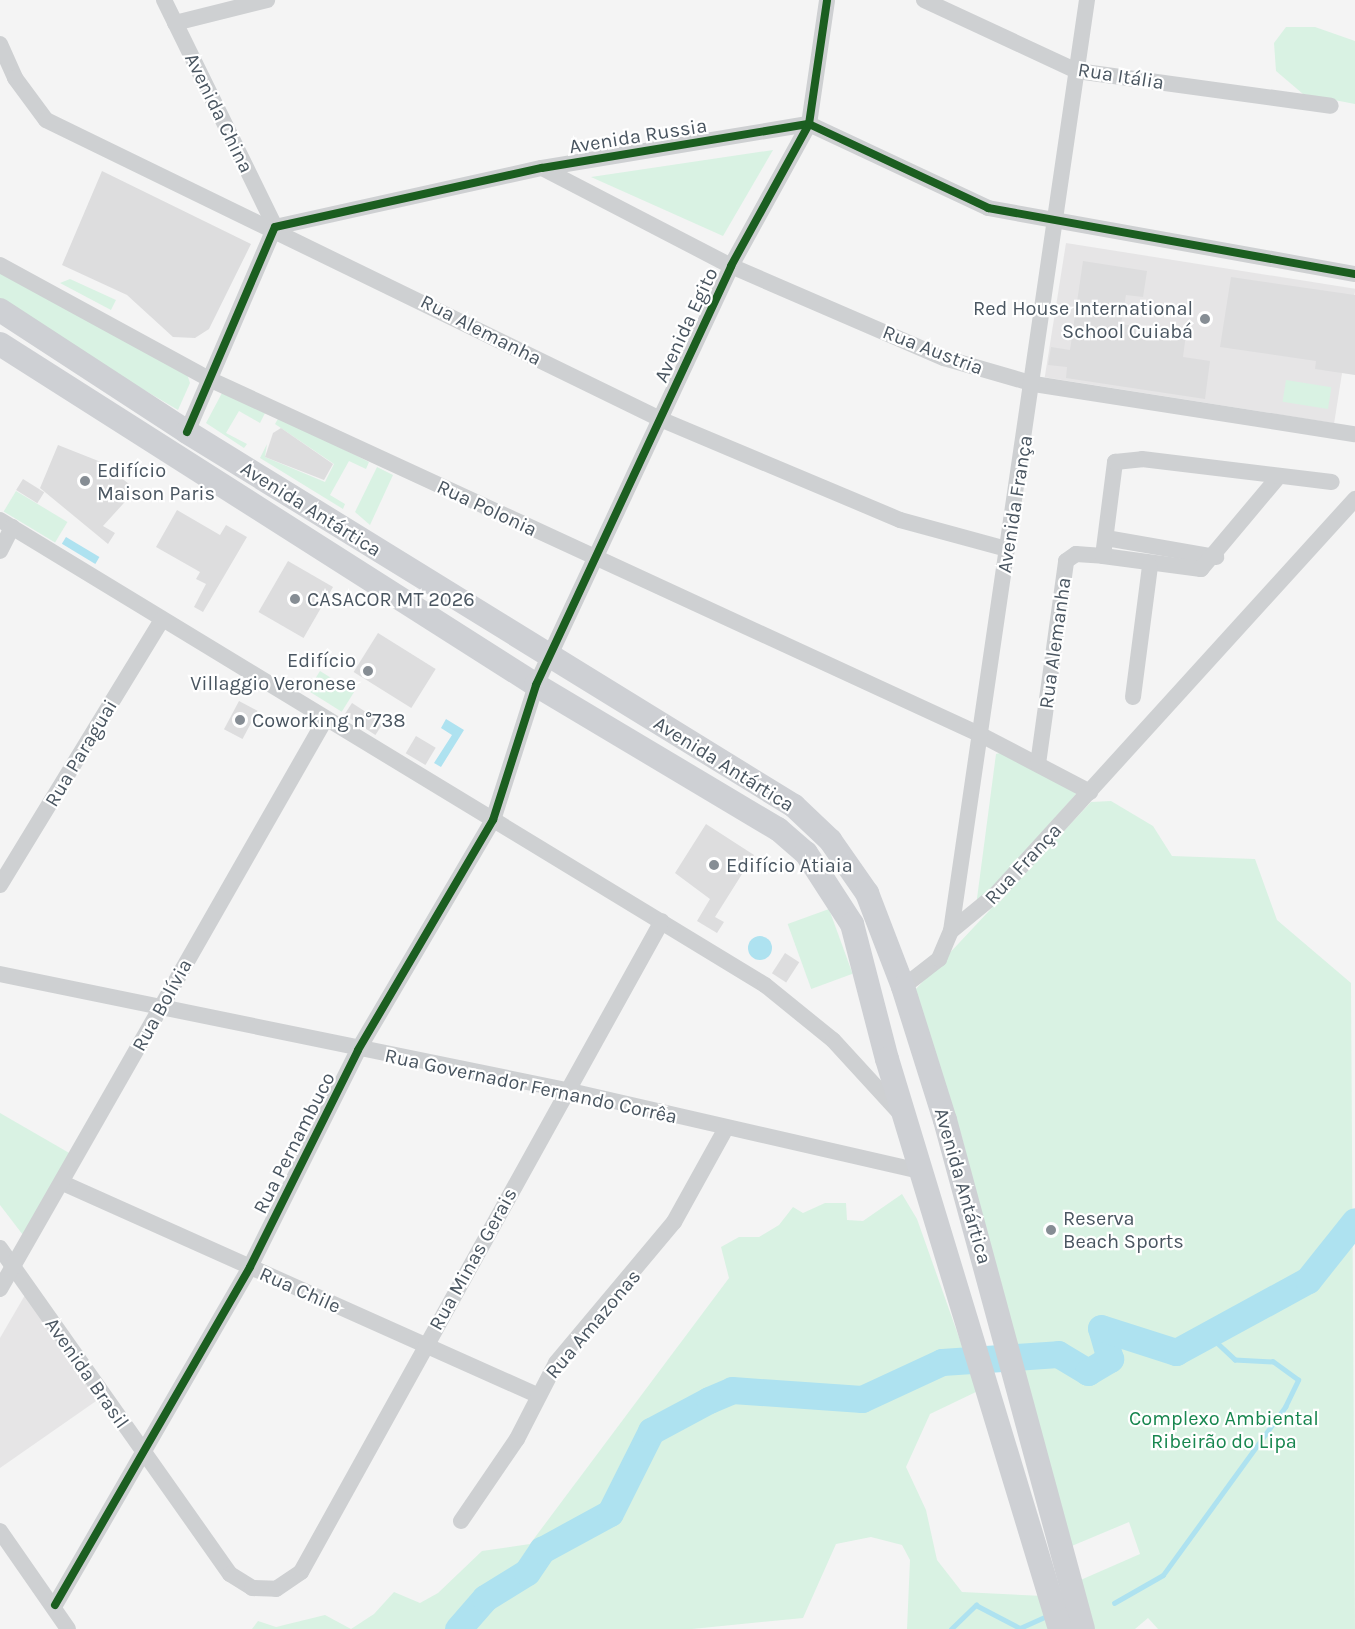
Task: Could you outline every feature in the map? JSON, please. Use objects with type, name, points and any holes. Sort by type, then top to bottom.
[{"type":"main road","name":"Avenida Antártica","points":[[0,310],[186,432],[794,806],[856,875],[903,987],[1002,1322],[1083,1629]]},
{"type":"main road","name":"Avenida Antártica","points":[[0,344],[536,685],[778,829],[806,853],[852,924],[921,1172],[1060,1629]]},
{"type":"main road","points":[[268,514],[284,492]]},
{"type":"main road","points":[[873,1003],[903,987]]},
{"type":"street","name":"Avenida China","points":[[164,0],[275,227]]},
{"type":"street","points":[[175,23],[267,0]]},
{"type":"street","name":"Avenida Egito","points":[[536,685],[731,266],[809,124],[827,0]]},
{"type":"street","name":"Rua Itália","points":[[924,0],[1077,71],[1330,106]]},
{"type":"street","name":"Avenida França","points":[[903,987],[939,959],[951,931],[982,736],[1007,549],[1034,384],[1053,223],[1087,0]]},
{"type":"street","name":"Rua Alemanha","points":[[0,44],[15,78],[46,120],[275,227],[660,419],[900,520],[1007,549]]},
{"type":"street","points":[[809,124],[988,208],[1053,223],[1355,274]]},
{"type":"street","name":"Avenida Russia","points":[[275,227],[542,168],[809,124]]},
{"type":"street","name":"Rua Austria","points":[[542,168],[731,266],[944,358],[1034,384],[1355,434]]},
{"type":"street","points":[[186,432],[275,227]]},
{"type":"street","name":"Rua Polonia","points":[[0,265],[209,379],[982,736]]},
{"type":"street","points":[[1103,556],[1115,462],[1124,458],[1332,482]]},
{"type":"street","name":"Rua Alemanha","points":[[1038,764],[1066,561],[1076,554],[1103,556],[1150,566],[1201,570],[1216,557],[1280,476]]},
{"type":"street","name":"Rua França","points":[[951,931],[974,917],[1355,499]]},
{"type":"street","points":[[0,550],[6,524],[325,720],[662,921],[800,1012],[867,1073],[908,1126]]},
{"type":"street","points":[[1106,538],[1216,557]]},
{"type":"street","points":[[1132,697],[1150,566]]},
{"type":"street","name":"Rua Paraguai","points":[[0,885],[162,620]]},
{"type":"street","name":"Rua Pernambuco","points":[[55,1605],[250,1267],[358,1050],[493,820],[536,685]]},
{"type":"street","name":"Rua Bolívia","points":[[0,1289],[64,1184],[160,1007],[325,720]]},
{"type":"street","points":[[982,736],[1090,792]]},
{"type":"street","name":"Rua Minas Gerais","points":[[276,1589],[302,1572],[566,1090],[662,921]]},
{"type":"street","name":"Rua Governador Fernando Corrêa","points":[[0,974],[358,1050],[566,1090],[921,1172]]},
{"type":"street","name":"Rua Amazonas","points":[[461,1521],[517,1439],[537,1395],[556,1363],[674,1222],[726,1128]]},
{"type":"street","name":"Rua Chile","points":[[64,1184],[537,1395]]},
{"type":"street","name":"Avenida Brasil","points":[[0,1248],[143,1454],[230,1574],[252,1588],[276,1589]]},
{"type":"street","points":[[0,1531],[55,1605],[68,1629]]},
{"type":"shaded area","name":"Red House International School Cuiabá","points":[[1066,243],[1355,289],[1334,423],[1045,377]]},
{"type":"shaded area","points":[[25,1295],[99,1399],[0,1468],[0,1338]]},
{"type":"green space","points":[[1286,27],[1315,27],[1355,41],[1355,104],[1303,94],[1276,71],[1274,43]]},
{"type":"green space","points":[[773,150],[723,236],[591,177]]},
{"type":"green space","points":[[0,269],[187,374],[190,383],[178,410],[0,305]]},
{"type":"green space","points":[[70,279],[116,300],[111,310],[60,283]]},
{"type":"green space","points":[[1286,380],[1331,387],[1328,409],[1283,402]]},
{"type":"green space","points":[[222,393],[265,413],[260,423],[239,411],[226,433],[247,444],[244,448],[206,423]]},
{"type":"green space","points":[[279,417],[369,462],[366,469],[349,461],[330,495],[345,504],[343,509],[260,458],[267,444],[265,457],[325,482],[334,464],[275,424]]},
{"type":"green space","points":[[377,467],[393,475],[370,525],[355,512]]},
{"type":"green space","points":[[16,491],[67,522],[55,542],[4,512]]},
{"type":"green space","points":[[320,671],[354,692],[342,712],[308,691]]},
{"type":"green space","points":[[1004,752],[1078,792],[976,906],[996,754]]},
{"type":"green space","name":"Complexo Ambiental Ribeirão do Lipa","points":[[1111,801],[1153,826],[1172,856],[1255,859],[1277,920],[1351,983],[1355,1629],[1158,1629],[1148,1618],[1135,1629],[1089,1629],[1076,1582],[1140,1554],[1129,1522],[1067,1548],[962,1138],[915,990],[1091,802]]},
{"type":"green space","points":[[829,909],[853,974],[811,989],[788,924]]},
{"type":"green space","points":[[0,1113],[71,1154],[26,1239],[0,1205]]},
{"type":"green space","points":[[902,1194],[917,1219],[978,1391],[930,1414],[906,1467],[926,1510],[937,1560],[962,1592],[1044,1596],[1053,1629],[907,1629],[910,1560],[902,1545],[871,1537],[836,1544],[803,1618],[692,1629],[351,1629],[374,1614],[394,1592],[420,1603],[438,1593],[482,1551],[530,1544],[729,1278],[721,1247],[739,1237],[759,1237],[779,1225],[793,1207],[803,1213],[825,1203],[846,1203],[847,1220],[863,1221]]},
{"type":"green space","points":[[325,1615],[351,1629],[252,1629],[258,1621],[276,1627]]},
{"type":"water","points":[[66,537],[99,557],[95,564],[62,544]]},
{"type":"water","points":[[446,719],[464,730],[441,767],[434,763],[452,735],[441,728]]},
{"type":"water","points":[[760,936],[768,940],[772,948],[768,956],[760,960],[752,956],[748,948],[752,940]]},
{"type":"building","points":[[102,171],[251,244],[209,329],[195,338],[173,337],[127,295],[62,265]]},
{"type":"building","points":[[1083,261],[1147,271],[1143,297],[1126,295],[1121,324],[1186,334],[1183,357],[1210,361],[1205,399],[1066,378],[1067,367],[1048,365],[1051,347],[1070,350]]},
{"type":"building","points":[[1231,277],[1355,295],[1355,375],[1315,369],[1316,361],[1220,347]]},
{"type":"building","points":[[281,428],[333,464],[324,480],[265,457],[273,433]]},
{"type":"building","name":"Edifício Maison Paris","points":[[58,445],[101,462],[129,484],[126,489],[133,493],[103,526],[115,533],[108,544],[40,488]]},
{"type":"building","points":[[23,479],[44,492],[37,503],[16,490]]},
{"type":"building","points":[[177,510],[220,535],[226,525],[247,537],[203,612],[194,607],[206,584],[196,579],[200,572],[156,547]]},
{"type":"building","name":"CASACOR MT 2026","points":[[288,561],[333,587],[304,638],[258,612]]},
{"type":"building","name":"Edifício Villaggio Veronese","points":[[378,633],[436,669],[411,708],[354,672]]},
{"type":"building","name":"Coworking n°738","points":[[239,701],[258,711],[243,739],[224,729]]},
{"type":"building","points":[[352,703],[383,723],[375,735],[344,715]]},
{"type":"building","points":[[416,736],[436,748],[425,765],[406,753]]},
{"type":"building","name":"Edifício Atiaia","points":[[706,824],[754,855],[715,917],[724,922],[717,933],[697,921],[710,899],[675,873]]},
{"type":"building","points":[[785,953],[799,962],[786,982],[772,973]]},
{"type":"waterway","points":[[458,1629],[485,1598],[527,1572],[542,1550],[610,1513],[651,1431],[709,1400],[732,1390],[862,1399],[942,1362],[1058,1354],[1088,1372],[1110,1359],[1101,1328],[1176,1352],[1308,1280],[1355,1221]]},
{"type":"waterway","points":[[1114,1603],[1163,1575],[1285,1407],[1298,1380],[1273,1362],[1235,1360],[1205,1332]]},
{"type":"waterway","points":[[951,1629],[976,1605],[1020,1628],[1045,1617]]},
{"type":"cycle path","points":[[55,1605],[250,1267],[358,1050],[493,820],[536,685],[731,266],[809,124],[827,0]]},
{"type":"cycle path","points":[[187,432],[275,227],[542,168],[809,124],[988,208],[1355,274]]},
{"type":"place","name":"Red House International School Cuiabá","points":[[1205,319]]},
{"type":"place","name":"Edifício Maison Paris","points":[[85,481]]},
{"type":"place","name":"CASACOR MT 2026","points":[[295,599]]},
{"type":"place","name":"Edifício Villaggio Veronese","points":[[368,671]]},
{"type":"place","name":"Coworking n°738","points":[[240,720]]},
{"type":"place","name":"Edifício Atiaia","points":[[714,865]]},
{"type":"place","name":"Reserva Beach Sports","points":[[1051,1230]]}]
